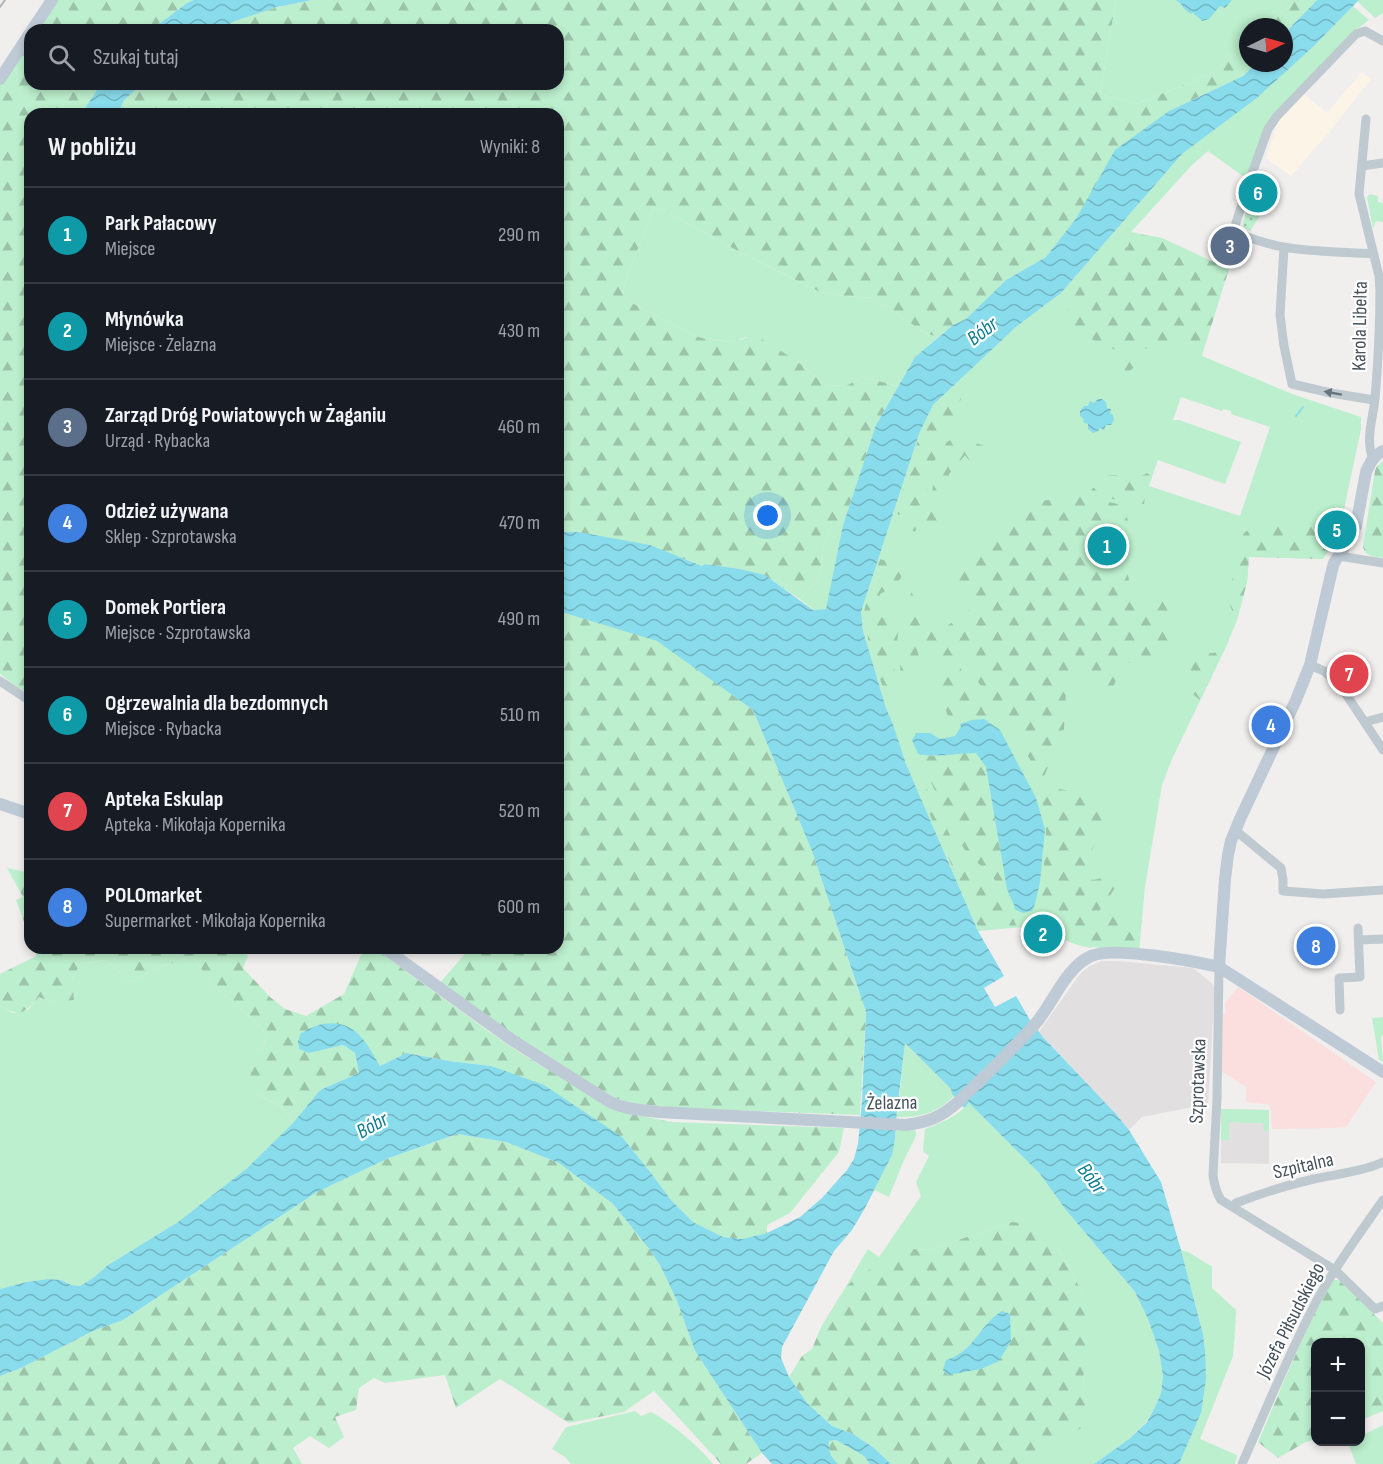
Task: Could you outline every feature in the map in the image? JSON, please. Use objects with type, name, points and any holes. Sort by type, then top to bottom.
[{"type":"street","points":[[36,24],[52,0]]},
{"type":"street","points":[[1284,247],[1233,232],[1268,129],[1300,91],[1356,34],[1365,31],[1383,40]]},
{"type":"street","points":[[0,79],[24,43]]},
{"type":"street","name":"Karola Libelta","points":[[1366,119],[1359,195],[1379,276],[1378,395],[1370,435],[1370,448],[1378,455]]},
{"type":"street","points":[[1362,166],[1383,163]]},
{"type":"street","name":"Karola Libelta","points":[[1373,254],[1284,247],[1280,315],[1292,384],[1332,393],[1378,395]]},
{"type":"street","name":"Szprotawska","points":[[1378,455],[1366,471],[1356,526],[1334,563],[1310,665],[1235,830],[1227,855],[1219,967],[1217,1099],[1213,1175],[1217,1194],[1221,1200],[1335,1270],[1379,1308],[1383,1317]]},
{"type":"street","points":[[1339,556],[1383,563]]},
{"type":"street","points":[[1310,665],[1336,680],[1383,750]]},
{"type":"street","points":[[0,681],[24,697]]},
{"type":"street","points":[[1365,722],[1383,717]]},
{"type":"street","points":[[0,804],[24,811]]},
{"type":"street","points":[[1235,830],[1281,868],[1283,891],[1323,894],[1383,890]]},
{"type":"street","points":[[1340,1010],[1339,978],[1360,977],[1358,928]]},
{"type":"street","points":[[1359,940],[1383,939]]},
{"type":"street","name":"Żelazna","points":[[392,954],[512,1040],[620,1107],[659,1112],[906,1125],[936,1119],[958,1102],[1036,1023],[1079,965],[1092,956],[1109,952],[1196,962],[1219,967],[1383,1072]]},
{"type":"street","name":"Szpitalna","points":[[1233,1207],[1236,1203],[1274,1189],[1367,1169],[1383,1162]]},
{"type":"street","name":"Józefa Piłsudskiego","points":[[1242,1464],[1317,1301],[1335,1270],[1383,1200]]},
{"type":"shaded area","points":[[1362,72],[1371,79],[1291,176],[1266,158],[1278,122],[1304,94],[1327,113]]},
{"type":"shaded area","points":[[1101,961],[1193,968],[1215,986],[1208,1104],[1142,1117],[1129,1130],[1039,1032],[1080,974]]},
{"type":"shaded area","points":[[1238,987],[1376,1082],[1346,1127],[1272,1129],[1270,1105],[1246,1102],[1246,1087],[1221,1071],[1225,1003]]},
{"type":"shaded area","points":[[1221,1109],[1269,1110],[1269,1164],[1221,1163]]},
{"type":"green space","points":[[56,0],[194,0],[159,24],[40,24]]},
{"type":"green space","points":[[312,0],[1116,0],[1100,94],[1136,104],[1211,74],[1239,51],[1239,72],[1247,72],[1169,111],[1077,217],[1046,257],[1006,280],[966,319],[953,325],[938,337],[925,333],[874,298],[820,292],[667,212],[654,208],[627,276],[623,293],[630,302],[701,338],[732,342],[755,335],[797,361],[825,385],[846,386],[863,377],[898,386],[876,425],[843,525],[832,525],[823,547],[818,579],[800,599],[764,575],[740,569],[705,564],[702,566],[688,560],[578,532],[564,532],[564,108],[121,108],[124,100],[135,90],[564,90],[564,24],[230,24],[252,15]]},
{"type":"green space","points":[[1116,0],[1294,0],[1275,18],[1239,18],[1239,51],[1211,74],[1136,104],[1100,94]]},
{"type":"green space","points":[[1294,0],[1317,0],[1293,25],[1293,18],[1275,18]]},
{"type":"green space","points":[[1383,0],[1383,13],[1375,18],[1357,1]]},
{"type":"green space","points":[[1353,6],[1369,20],[1357,29],[1279,112],[1247,179],[1208,151],[1192,165],[1131,232],[1162,238],[1203,351],[1202,356],[1292,394],[1361,417],[1361,429],[1339,533],[1323,559],[1249,557],[1247,582],[1237,620],[1162,785],[1145,887],[1139,951],[1077,945],[1060,938],[1029,919],[1023,927],[978,931],[906,764],[886,708],[863,631],[861,612],[919,434],[933,405],[1016,327],[1061,293],[1182,154],[1257,98],[1286,72],[1293,72],[1293,65]],"holes":[[[1181,397],[1222,411],[1223,409],[1231,411],[1231,414],[1270,427],[1240,516],[1149,486],[1158,460],[1225,484],[1241,442],[1179,420],[1173,420]]]},
{"type":"green space","points":[[24,47],[24,90],[97,90],[85,108],[24,108],[24,691],[0,674],[0,83]]},
{"type":"green space","points":[[1370,194],[1378,196],[1378,202],[1383,203],[1383,222],[1376,221],[1373,229],[1367,197]]},
{"type":"green space","points":[[1250,202],[1265,208],[1250,231],[1244,227],[1243,222]]},
{"type":"green space","points":[[654,208],[667,212],[820,292],[874,298],[925,333],[938,337],[915,357],[898,386],[863,377],[846,386],[825,385],[797,361],[746,337],[732,342],[701,338],[630,302],[623,294],[627,276]]},
{"type":"green space","points":[[1130,233],[1162,238],[1229,269],[1203,352],[1180,343],[1123,352],[1077,333],[1069,318],[1067,302],[1082,284],[1113,256],[1128,246]]},
{"type":"green space","points":[[1120,358],[1127,359],[1136,365],[1129,375],[1123,377],[1114,368]]},
{"type":"green space","points":[[956,388],[961,397],[950,423],[932,410]]},
{"type":"green space","points":[[931,417],[948,430],[941,439],[915,532],[910,529],[905,512],[899,515],[897,513],[915,448]]},
{"type":"green space","points":[[954,438],[988,447],[984,456],[978,461],[971,463],[965,455],[949,474],[949,485],[940,499],[944,516],[941,525],[923,532],[941,451],[947,442]]},
{"type":"green space","points":[[1383,461],[1383,558],[1367,554],[1363,546],[1375,471]]},
{"type":"green space","points":[[1147,473],[1152,477],[1144,504],[1113,499],[1104,492],[1101,486],[1101,476],[1140,477]]},
{"type":"green space","points":[[1073,481],[1094,488],[1109,502],[1121,505],[1131,527],[1124,552],[1131,592],[1152,604],[1168,580],[1173,616],[1170,641],[1149,664],[1123,662],[1108,701],[1092,687],[1083,669],[1074,672],[1066,692],[1064,729],[1043,779],[943,629],[975,606],[972,588],[955,590],[958,570],[977,557],[973,543],[1004,526],[1011,516],[1034,502],[1061,498],[1057,513],[1062,515],[1067,506],[1067,497]]},
{"type":"green space","points":[[1283,519],[1337,536],[1323,559],[1249,557],[1247,582],[1237,620],[1228,597],[1236,546],[1245,532],[1274,520]]},
{"type":"green space","points":[[832,525],[843,525],[827,609],[814,610],[800,599],[818,579],[823,547]]},
{"type":"green space","points":[[904,558],[902,576],[880,594],[881,608],[865,616],[864,611],[880,559]]},
{"type":"green space","points":[[911,592],[989,715],[983,717],[948,716],[946,705],[952,696],[936,680],[941,667],[929,642],[919,646],[917,649],[919,657],[914,663],[906,664],[905,676],[900,678]]},
{"type":"green space","points":[[564,613],[657,640],[753,710],[812,851],[866,1012],[860,1115],[678,1108],[630,1103],[612,1097],[578,1079],[439,984],[465,954],[564,954]]},
{"type":"green space","points":[[880,617],[900,622],[894,660],[895,695],[885,695],[868,639],[867,630]]},
{"type":"green space","points":[[1228,642],[1200,700],[1194,695],[1185,698],[1181,694],[1187,685],[1184,673],[1191,659],[1204,660],[1210,653],[1214,653]]},
{"type":"green space","points":[[976,753],[986,767],[1007,889],[1016,907],[1014,909],[986,869],[969,857],[952,829],[919,755],[942,756]]},
{"type":"green space","points":[[924,784],[960,852],[995,888],[1017,927],[979,929],[918,787]]},
{"type":"green space","points":[[1060,789],[1083,794],[1097,804],[1104,825],[1092,850],[1088,875],[1093,880],[1107,877],[1117,885],[1085,932],[1037,906],[1046,852],[1046,811],[1036,792]]},
{"type":"green space","points":[[7,868],[24,872],[24,922],[16,900],[23,897]]},
{"type":"green space","points":[[1107,913],[1142,914],[1139,951],[1089,948],[1084,943]]},
{"type":"green space","points":[[36,954],[246,954],[248,956],[243,968],[270,997],[285,1009],[306,1016],[344,994],[361,954],[382,954],[520,1053],[612,1108],[672,1122],[844,1128],[839,1152],[790,1213],[767,1225],[767,1233],[742,1239],[723,1237],[693,1222],[671,1200],[622,1137],[491,1066],[406,1053],[380,1066],[361,1037],[309,1030],[301,1033],[309,1053],[343,1045],[355,1053],[359,1073],[320,1090],[293,1123],[283,1107],[257,1094],[250,1079],[253,1054],[263,1046],[267,1037],[260,1026],[209,981],[193,956],[151,970],[131,983],[106,960],[80,964],[72,980],[74,1000],[54,1003],[39,997],[21,1012],[12,1012],[0,1006],[0,974],[36,956]]},
{"type":"green space","points":[[193,956],[209,981],[260,1026],[267,1037],[263,1046],[253,1054],[257,1094],[283,1107],[293,1123],[246,1169],[178,1222],[108,1265],[80,1286],[61,1280],[48,1279],[0,1289],[0,1006],[13,1013],[28,1010],[39,997],[54,1003],[72,980],[80,964],[106,960],[131,983],[151,970]]},
{"type":"green space","points":[[1383,1017],[1381,1037],[1383,1062],[1379,1060],[1372,1018]]},
{"type":"green space","points":[[905,1043],[951,1089],[954,1096],[934,1111],[897,1117]]},
{"type":"green space","points":[[969,1103],[1040,1174],[1066,1210],[1135,1292],[1148,1319],[1159,1351],[1163,1376],[1161,1393],[1147,1421],[1129,1439],[1094,1464],[1042,1464],[1040,1458],[1089,1405],[1083,1394],[1084,1297],[1058,1249],[1012,1222],[928,1250],[913,1249],[845,1288],[868,1249],[879,1257],[921,1196],[916,1182],[929,1156],[923,1151],[925,1129],[943,1122]]},
{"type":"green space","points":[[1221,1109],[1269,1110],[1269,1131],[1264,1131],[1263,1123],[1229,1122],[1229,1140],[1221,1140]]},
{"type":"green space","points":[[914,1129],[916,1136],[889,1197],[874,1190],[891,1154],[896,1131]]},
{"type":"green space","points":[[457,1134],[506,1142],[559,1163],[613,1204],[661,1267],[677,1301],[695,1351],[762,1453],[746,1464],[721,1464],[654,1391],[624,1412],[569,1423],[500,1379],[456,1408],[445,1375],[385,1383],[374,1378],[359,1388],[356,1410],[335,1417],[344,1437],[329,1448],[310,1436],[293,1448],[302,1464],[0,1464],[0,1376],[21,1368],[93,1331],[123,1320],[317,1192],[389,1158]]},
{"type":"green space","points":[[1012,1222],[1029,1224],[1058,1249],[1068,1264],[1084,1297],[1091,1319],[1083,1394],[1089,1405],[1086,1424],[1041,1458],[1042,1464],[891,1464],[874,1448],[853,1434],[832,1426],[807,1403],[789,1377],[802,1356],[812,1349],[821,1327],[845,1288],[858,1275],[913,1249],[928,1250]],"holes":[[[986,1324],[962,1373],[957,1357],[978,1337]]]},
{"type":"green space","points":[[1181,1250],[1212,1266],[1212,1288],[1236,1310],[1233,1356],[1200,1439],[1237,1455],[1235,1464],[1179,1464],[1201,1413],[1205,1350]]},
{"type":"green space","points":[[1333,1280],[1339,1280],[1383,1323],[1383,1411],[1365,1418],[1365,1338],[1311,1338],[1311,1440],[1278,1458],[1258,1442],[1302,1339]]},
{"type":"green space","points":[[635,1411],[641,1416],[651,1412],[667,1422],[693,1443],[713,1464],[571,1464],[552,1449],[566,1427]]},
{"type":"green space","points":[[1383,1425],[1383,1464],[1356,1464],[1349,1446],[1365,1446],[1365,1434]]},
{"type":"green space","points":[[836,1440],[864,1456],[870,1464],[838,1464],[829,1448],[829,1441]]},
{"type":"water","points":[[194,0],[312,0],[277,7],[230,24],[159,24]]},
{"type":"water","points":[[1176,0],[1232,0],[1225,8],[1220,6],[1209,19],[1202,21]]},
{"type":"water","points":[[1317,0],[1359,0],[1293,65],[1293,25]]},
{"type":"water","name":"Bóbr","points":[[1247,72],[1286,72],[1257,98],[1182,154],[1061,293],[1016,327],[933,405],[919,434],[861,612],[863,631],[886,708],[906,764],[978,931],[1004,976],[984,988],[995,1007],[1016,996],[1043,1037],[1129,1130],[1161,1182],[1203,1334],[1205,1350],[1206,1379],[1201,1413],[1179,1464],[1094,1464],[1129,1439],[1147,1422],[1161,1393],[1163,1376],[1159,1351],[1148,1319],[1135,1292],[1066,1210],[1040,1174],[969,1103],[964,1108],[952,1094],[951,1089],[905,1043],[892,1155],[852,1230],[834,1251],[782,1347],[781,1358],[789,1377],[807,1403],[832,1426],[853,1434],[874,1448],[891,1464],[870,1464],[864,1456],[836,1440],[829,1441],[829,1448],[838,1464],[772,1464],[762,1453],[695,1351],[677,1301],[661,1267],[613,1204],[559,1163],[506,1142],[457,1134],[389,1158],[317,1192],[123,1320],[93,1331],[21,1368],[0,1376],[0,1289],[48,1279],[61,1280],[80,1286],[108,1265],[178,1222],[246,1169],[293,1123],[320,1090],[359,1073],[355,1053],[343,1045],[309,1053],[299,1049],[298,1041],[301,1033],[320,1025],[334,1023],[351,1029],[364,1041],[380,1066],[406,1053],[491,1066],[544,1085],[622,1137],[671,1200],[693,1222],[723,1237],[742,1239],[767,1233],[800,1217],[822,1198],[847,1170],[854,1159],[858,1144],[866,1012],[812,851],[753,710],[657,641],[564,613],[564,532],[578,532],[650,545],[702,566],[705,564],[740,569],[765,575],[813,610],[826,609],[843,525],[876,425],[915,357],[953,325],[966,319],[1006,280],[1046,257],[1077,217],[1115,150],[1169,111]]},
{"type":"water","points":[[97,90],[135,90],[124,100],[121,108],[85,108]]},
{"type":"water","points":[[1098,399],[1106,402],[1114,420],[1111,425],[1106,425],[1104,430],[1100,428],[1093,433],[1088,429],[1088,424],[1083,422],[1080,411],[1084,406],[1088,406],[1090,401],[1094,403]]},
{"type":"water","points":[[984,719],[1000,730],[1036,798],[1045,829],[1040,882],[1032,911],[1023,913],[1014,909],[1007,889],[986,767],[976,753],[918,754],[912,740],[916,733],[930,733],[940,739],[955,736],[961,727],[960,724]]},
{"type":"water","points":[[1002,1311],[1010,1314],[1011,1341],[999,1361],[981,1369],[948,1375],[943,1370],[946,1360],[956,1356],[970,1345],[987,1323]]},
{"type":"waterway","points":[[1296,416],[1303,407]]},
{"type":"railway","points":[[0,7],[5,0]]},
{"type":"place","name":"Ogrzewalnia dla bezdomnych","points":[[1258,193]]},
{"type":"place","name":"Zarząd Dróg Powiatowych w Żaganiu","points":[[1230,246]]},
{"type":"place","name":"Domek Portiera","points":[[1337,530]]},
{"type":"place","name":"Park Pałacowy","points":[[1107,546]]},
{"type":"place","name":"Apteka Eskulap","points":[[1349,674]]},
{"type":"place","name":"Odzież używana","points":[[1271,725]]},
{"type":"place","name":"Młynówka","points":[[1043,934]]},
{"type":"place","name":"POLOmarket","points":[[1316,946]]}]
